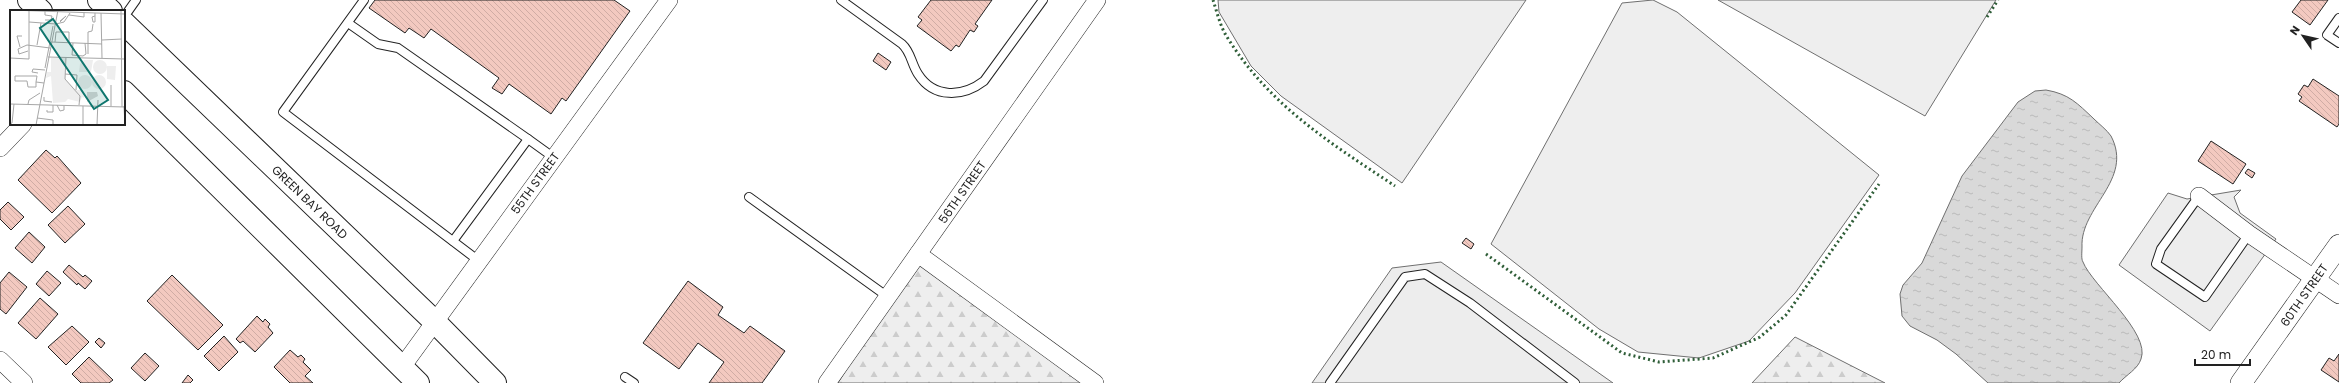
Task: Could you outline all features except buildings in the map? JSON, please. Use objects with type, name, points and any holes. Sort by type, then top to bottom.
[{"type":"main road","points":[[30,0],[40,10]]},
{"type":"main road","points":[[99,0],[110,10]]},
{"type":"main road","name":"GREEN BAY ROAD","points":[[125,25],[434,321],[495,383]]},
{"type":"main road","points":[[125,93],[418,383]]},
{"type":"street","name":"55TH STREET","points":[[402,367],[553,157],[669,0]]},
{"type":"street","name":"56TH STREET","points":[[827,383],[1097,0]]},
{"type":"street","points":[[0,148],[22,125]]},
{"type":"street","points":[[2199,196],[2249,234],[2339,295]]},
{"type":"street","name":"60TH STREET","points":[[2241,383],[2339,245]]},
{"type":"street","points":[[918,254],[1095,383]]},
{"type":"street","points":[[0,360],[24,383]]},
{"type":"lane","points":[[125,16],[136,0]]},
{"type":"lane","points":[[364,0],[283,112],[479,261]]},
{"type":"lane","points":[[841,0],[907,48],[923,80],[930,87],[947,94],[961,93],[975,88],[984,81],[1043,0]]},
{"type":"lane","points":[[2339,18],[2327,35],[2339,43]]},
{"type":"lane","points":[[348,23],[378,44],[398,48],[553,157]]},
{"type":"lane","points":[[453,241],[528,139]]},
{"type":"lane","points":[[2199,196],[2161,249],[2156,264],[2205,297],[2249,234]]},
{"type":"lane","points":[[749,197],[888,297]]},
{"type":"lane","points":[[1330,383],[1405,277],[1424,274],[1470,303],[1576,383]]},
{"type":"lane","points":[[625,377],[634,383]]},
{"type":"green space","points":[[1218,0],[1526,0],[1402,183],[1281,96],[1251,66],[1219,12]]},
{"type":"green space","points":[[1653,0],[1677,12],[1879,175],[1795,293],[1749,341],[1699,358],[1638,352],[1599,329],[1491,244],[1622,3]]},
{"type":"green space","points":[[1718,0],[1996,0],[1925,116]]},
{"type":"green space","points":[[918,254],[1095,383],[838,383]]},
{"type":"green space","points":[[1795,337],[1885,383],[1752,383]]},
{"type":"shaded area","points":[[2241,190],[2234,197],[2240,213],[2276,239],[2210,331],[2119,265],[2168,193],[2187,199]]},
{"type":"shaded area","points":[[1441,262],[1613,383],[1312,383],[1392,268]]},
{"type":"water","points":[[2046,90],[2061,94],[2083,108],[2111,136],[2116,152],[2116,166],[2111,180],[2089,219],[2084,233],[2082,261],[2088,272],[2129,323],[2142,348],[2139,363],[2135,369],[2119,383],[1988,383],[1956,354],[1937,340],[1910,326],[1902,316],[1900,294],[1903,285],[1922,263],[1962,176],[2018,102],[2035,91]]},
{"type":"hedge","points":[[1213,0],[1227,37],[1262,83],[1302,121],[1324,138],[1395,186]]},
{"type":"hedge","points":[[1987,17],[1998,0]]},
{"type":"hedge","points":[[1486,254],[1622,353],[1659,362],[1713,358],[1760,337],[1786,315],[1879,184]]}]
